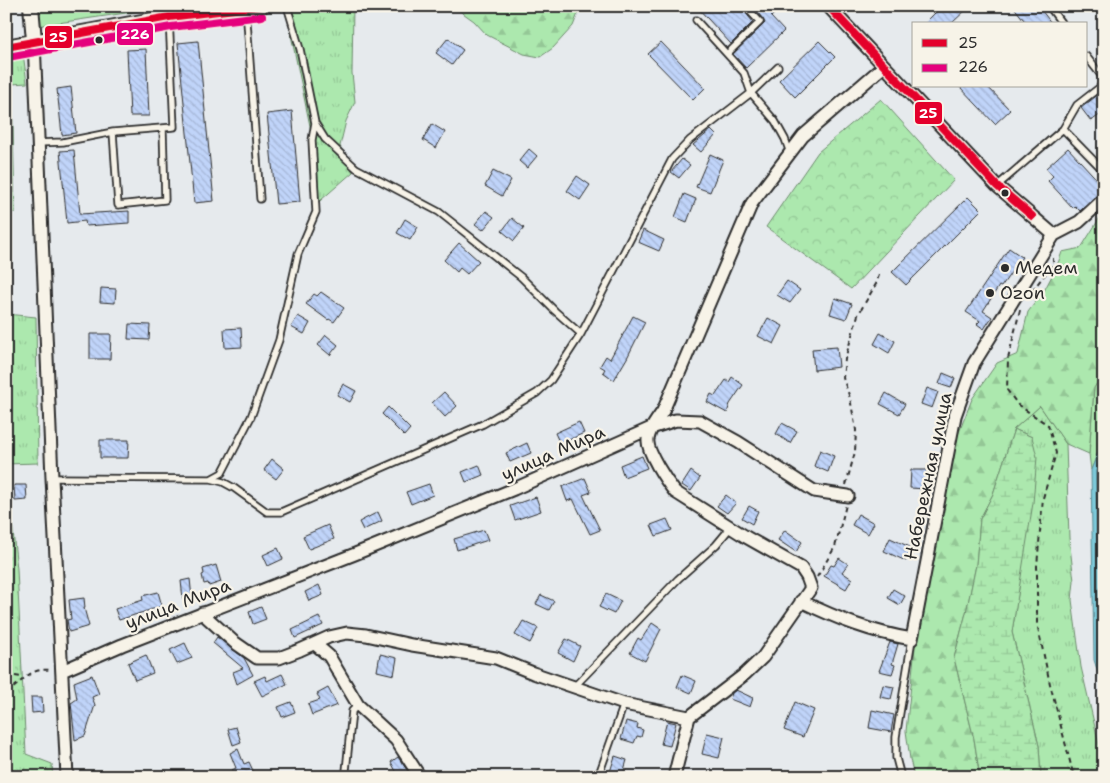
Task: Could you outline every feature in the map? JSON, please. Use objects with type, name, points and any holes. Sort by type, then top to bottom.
[{"type":"street","points":[[31,6],[67,777]]},
{"type":"street","points":[[6,46],[169,17],[261,6]]},
{"type":"street","points":[[836,9],[884,66],[997,186],[1054,236]]},
{"type":"street","points":[[674,777],[689,717],[745,674],[763,657],[811,588],[801,568],[675,492],[667,483],[648,441],[651,428],[663,411],[752,203],[804,136],[884,66]]},
{"type":"street","name":"Набережная улица","points":[[912,639],[955,416],[974,362],[1054,236],[1079,222],[1104,199]]},
{"type":"street","name":"улица Мира","points":[[62,671],[122,645],[505,493],[651,428],[676,420],[700,421],[738,442],[814,491],[848,496]]},
{"type":"street","points":[[801,601],[836,618],[886,635],[912,639]]},
{"type":"street","points":[[202,613],[234,642],[257,658],[279,658],[315,644],[329,636],[347,632],[412,645],[496,658],[533,673],[624,704],[689,717]]},
{"type":"street","points":[[315,644],[329,656],[358,705],[396,740],[420,777]]},
{"type":"lane","points":[[287,6],[300,49],[315,123],[325,139],[356,168],[440,212],[520,277],[582,334]]},
{"type":"lane","points":[[727,54],[760,22],[745,6]]},
{"type":"lane","points":[[1048,6],[1060,22]]},
{"type":"lane","points":[[246,8],[260,200]]},
{"type":"lane","points":[[37,143],[63,142],[113,132],[174,127],[169,17]]},
{"type":"lane","points":[[696,20],[744,73],[751,93],[775,121],[790,153]]},
{"type":"lane","points":[[1088,59],[1104,79]]},
{"type":"lane","points":[[52,478],[212,479],[234,488],[267,512],[281,512],[483,424],[537,393],[551,380],[582,334],[672,159],[690,140],[751,93],[778,67]]},
{"type":"lane","points":[[997,186],[1063,129],[1077,105],[1104,84]]},
{"type":"lane","points":[[212,479],[222,473],[251,417],[279,340],[298,254],[316,212],[312,140],[315,123]]},
{"type":"lane","points":[[113,132],[118,205],[165,200],[163,129]]},
{"type":"lane","points":[[1063,129],[1104,171]]},
{"type":"lane","points":[[574,686],[678,579],[716,545],[731,527]]},
{"type":"lane","name":"Набережная улица","points":[[902,777],[896,758],[896,737],[912,639]]},
{"type":"lane","points":[[598,777],[624,704]]},
{"type":"lane","points":[[344,777],[352,711],[358,705]]},
{"type":"path","points":[[1032,292],[1053,264],[1053,255]]},
{"type":"path","points":[[811,588],[835,547],[848,496],[845,494],[855,452],[856,430],[850,398],[843,378],[845,358],[858,315],[876,284],[879,275]]},
{"type":"path","points":[[1022,306],[1008,359],[1007,390],[1018,405],[1048,424],[1056,453],[1043,498],[1037,566],[1037,623],[1050,684],[1074,777]]},
{"type":"path","points":[[6,693],[23,678],[42,669],[62,671]]},
{"type":"path","points":[[6,675],[23,678]]},
{"type":"green space","points":[[36,6],[174,6],[37,26]]},
{"type":"green space","points":[[315,6],[353,6],[352,73],[355,102],[346,121],[340,146],[353,172],[313,207],[310,126],[291,35],[289,10]]},
{"type":"green space","points":[[453,6],[581,6],[573,26],[553,48],[540,57],[524,54],[487,35],[474,21]]},
{"type":"green space","points":[[23,53],[27,83],[12,84],[15,212],[6,214],[6,57]]},
{"type":"green space","points":[[881,99],[954,180],[851,289],[766,227],[818,152]]},
{"type":"green space","points":[[1104,211],[1104,371],[1094,388],[1089,454],[1066,444],[1040,406],[1014,429],[993,494],[980,519],[976,565],[954,658],[974,739],[980,777],[914,777],[906,731],[917,629],[947,474],[956,440],[972,399],[997,363],[1018,354],[1028,312],[1044,291],[1062,252],[1081,248]]},
{"type":"green space","points":[[6,314],[36,317],[38,463],[6,464]]},
{"type":"green space","points":[[1104,371],[1104,437],[1091,470],[1089,454],[1094,388]]},
{"type":"green space","points":[[1040,406],[1066,444],[1069,538],[1074,581],[1072,600],[1081,667],[1104,766],[1104,777],[1041,777],[1039,746],[1012,632],[1020,581],[1032,437],[1014,429]]},
{"type":"green space","points":[[1014,429],[1032,437],[1037,457],[1033,503],[1012,632],[1039,746],[1041,777],[980,777],[974,739],[954,658],[976,565],[980,519],[993,494]]},
{"type":"green space","points":[[6,466],[17,569],[26,754],[52,764],[53,777],[6,777]]},
{"type":"water","points":[[1104,437],[1104,691],[1094,660],[1091,470]]},
{"type":"building","points":[[696,6],[740,6],[753,22],[731,44]]},
{"type":"building","points":[[752,6],[782,6],[771,17],[784,31],[746,68],[733,54],[765,23]]},
{"type":"building","points":[[942,6],[970,6],[953,22],[926,22]]},
{"type":"building","points":[[1013,6],[1038,6],[1050,22],[1025,22]]},
{"type":"building","points":[[448,38],[463,50],[452,65],[436,53]]},
{"type":"building","points":[[198,41],[214,201],[194,203],[178,43]]},
{"type":"building","points":[[819,41],[835,57],[795,97],[779,80]]},
{"type":"building","points":[[661,42],[705,88],[693,100],[648,54]]},
{"type":"building","points":[[146,49],[149,116],[130,116],[127,50]]},
{"type":"building","points":[[71,87],[76,133],[62,135],[57,89]]},
{"type":"building","points":[[961,88],[989,88],[1010,110],[995,124]]},
{"type":"building","points":[[1104,90],[1104,112],[1091,121],[1081,108]]},
{"type":"building","points":[[292,111],[300,202],[276,204],[267,114]]},
{"type":"building","points":[[432,124],[445,132],[436,148],[423,140]]},
{"type":"building","points":[[711,130],[716,135],[701,152],[693,145]]},
{"type":"building","points":[[1068,148],[1104,187],[1104,192],[1099,193],[1080,211],[1075,206],[1073,208],[1048,181],[1053,176],[1046,168]]},
{"type":"building","points":[[529,149],[537,156],[527,168],[519,161]]},
{"type":"building","points":[[74,150],[80,214],[129,211],[129,223],[86,226],[85,221],[67,223],[60,151]]},
{"type":"building","points":[[710,154],[723,160],[710,192],[696,187]]},
{"type":"building","points":[[682,159],[690,165],[679,178],[671,172]]},
{"type":"building","points":[[493,171],[511,180],[502,196],[485,186]]},
{"type":"building","points":[[577,176],[590,185],[580,200],[567,191]]},
{"type":"building","points":[[684,194],[696,199],[687,222],[675,217]]},
{"type":"building","points":[[968,197],[981,210],[906,285],[892,272]]},
{"type":"building","points":[[486,211],[494,217],[483,230],[475,224]]},
{"type":"building","points":[[512,218],[524,228],[514,241],[502,231]]},
{"type":"building","points":[[405,219],[418,227],[410,240],[397,233]]},
{"type":"building","points":[[643,230],[664,240],[659,251],[638,242]]},
{"type":"building","points":[[459,243],[479,261],[467,274],[460,268],[457,272],[444,260]]},
{"type":"building","points":[[1009,248],[1022,257],[1001,287],[999,286],[983,311],[992,317],[984,329],[977,324],[980,321],[966,312]]},
{"type":"building","points":[[787,281],[800,290],[790,303],[777,295]]},
{"type":"building","points":[[101,288],[116,289],[115,303],[100,302]]},
{"type":"building","points":[[321,292],[344,308],[334,322],[328,320],[306,304],[314,294],[317,296]]},
{"type":"building","points":[[835,298],[852,304],[846,319],[830,314]]},
{"type":"building","points":[[298,316],[310,323],[304,334],[291,327]]},
{"type":"building","points":[[633,316],[645,322],[614,380],[603,372],[605,369],[600,366],[606,356],[610,359]]},
{"type":"building","points":[[768,318],[783,326],[774,344],[758,336]]},
{"type":"building","points":[[129,324],[150,325],[149,340],[128,339]]},
{"type":"building","points":[[241,328],[242,347],[225,348],[224,329]]},
{"type":"building","points":[[880,333],[895,341],[889,353],[874,344]]},
{"type":"building","points":[[90,334],[111,334],[110,359],[90,359]]},
{"type":"building","points":[[326,335],[338,345],[330,355],[318,345]]},
{"type":"building","points":[[837,347],[839,367],[814,370],[812,349]]},
{"type":"building","points":[[943,373],[955,378],[951,388],[939,384]]},
{"type":"building","points":[[732,377],[743,385],[730,404],[727,413],[707,402],[711,394],[715,396],[726,380],[729,382]]},
{"type":"building","points":[[343,384],[356,391],[350,402],[337,395]]},
{"type":"building","points":[[927,388],[938,392],[932,408],[921,404]]},
{"type":"building","points":[[444,392],[457,406],[445,417],[432,403]]},
{"type":"building","points":[[886,393],[905,404],[899,414],[880,404]]},
{"type":"building","points":[[388,407],[410,429],[404,436],[382,414]]},
{"type":"building","points":[[579,422],[584,433],[560,444],[555,433]]},
{"type":"building","points":[[782,423],[797,431],[790,443],[776,434]]},
{"type":"building","points":[[100,440],[129,440],[128,458],[100,458]]},
{"type":"building","points":[[527,443],[531,453],[510,462],[506,453]]},
{"type":"building","points":[[820,450],[834,456],[828,472],[814,466]]},
{"type":"building","points":[[642,456],[647,468],[624,477],[620,465]]},
{"type":"building","points":[[272,459],[284,469],[276,479],[264,470]]},
{"type":"building","points":[[479,465],[483,475],[466,482],[462,472]]},
{"type":"building","points":[[911,470],[927,470],[926,489],[910,488]]},
{"type":"building","points":[[691,471],[700,478],[691,491],[682,485]]},
{"type":"building","points":[[585,478],[591,492],[583,495],[600,530],[590,534],[573,499],[567,501],[562,487]]},
{"type":"building","points":[[429,484],[433,495],[411,504],[406,492]]},
{"type":"building","points":[[14,485],[26,485],[27,500],[15,501]]},
{"type":"building","points":[[726,495],[736,503],[727,513],[717,506]]},
{"type":"building","points":[[536,497],[541,511],[515,520],[510,506]]},
{"type":"building","points":[[749,506],[758,511],[752,524],[742,518]]},
{"type":"building","points":[[378,512],[382,521],[363,530],[359,522]]},
{"type":"building","points":[[858,514],[874,523],[868,534],[852,525]]},
{"type":"building","points":[[667,519],[672,530],[656,536],[651,525]]},
{"type":"building","points":[[328,525],[334,539],[309,549],[303,536]]},
{"type":"building","points":[[484,530],[488,540],[457,550],[454,539]]},
{"type":"building","points":[[785,530],[802,542],[796,552],[778,540]]},
{"type":"building","points":[[890,538],[912,548],[906,561],[884,551]]},
{"type":"building","points":[[278,548],[283,559],[268,566],[263,555]]},
{"type":"building","points":[[839,558],[848,564],[842,572],[852,579],[846,589],[824,576],[831,565],[834,566]]},
{"type":"building","points":[[216,565],[221,582],[209,586],[208,583],[204,584],[203,569]]},
{"type":"building","points":[[190,579],[192,598],[183,599],[181,581]]},
{"type":"building","points":[[319,585],[323,595],[309,601],[305,592]]},
{"type":"building","points":[[893,589],[905,596],[900,605],[888,598]]},
{"type":"building","points":[[158,592],[162,606],[119,620],[115,609],[143,600],[142,596]]},
{"type":"building","points":[[606,594],[621,601],[614,614],[599,607]]},
{"type":"building","points":[[541,595],[554,601],[549,610],[536,604]]},
{"type":"building","points":[[84,598],[84,608],[89,626],[69,632],[67,620],[71,619],[69,600]]},
{"type":"building","points":[[261,607],[266,619],[253,624],[249,612]]},
{"type":"building","points":[[319,617],[323,625],[295,638],[292,630]]},
{"type":"building","points":[[523,621],[538,628],[530,643],[515,635]]},
{"type":"building","points":[[652,623],[661,629],[645,661],[630,653],[638,638],[641,640]]},
{"type":"building","points":[[217,637],[244,658],[253,675],[237,684],[233,672],[243,668],[213,643]]},
{"type":"building","points":[[566,639],[580,646],[573,661],[558,653]]},
{"type":"building","points":[[890,642],[898,644],[892,664],[895,665],[892,674],[879,671]]},
{"type":"building","points":[[185,643],[192,658],[177,664],[170,650]]},
{"type":"building","points":[[380,654],[397,658],[394,675],[377,671]]},
{"type":"building","points":[[146,655],[153,673],[135,680],[128,663]]},
{"type":"building","points":[[282,674],[287,684],[262,696],[254,681],[265,676],[267,681]]},
{"type":"building","points":[[92,675],[99,694],[92,697],[95,705],[85,736],[75,740],[71,703],[77,699],[74,682]]},
{"type":"building","points":[[682,675],[696,681],[691,693],[677,687]]},
{"type":"building","points":[[883,685],[894,687],[891,699],[880,697]]},
{"type":"building","points":[[328,688],[337,705],[312,715],[308,704],[320,700],[317,694]]},
{"type":"building","points":[[736,690],[753,698],[750,707],[730,699],[732,693]]},
{"type":"building","points":[[31,697],[42,697],[43,712],[32,713]]},
{"type":"building","points":[[291,702],[295,712],[282,717],[278,707]]},
{"type":"building","points":[[795,702],[814,710],[803,737],[784,730]]},
{"type":"building","points":[[872,710],[894,715],[891,732],[869,728]]},
{"type":"building","points":[[626,721],[638,724],[637,728],[643,730],[641,737],[637,736],[634,743],[621,739]]},
{"type":"building","points":[[667,721],[676,723],[670,746],[661,744]]},
{"type":"building","points":[[236,727],[241,742],[233,745],[228,729]]},
{"type":"building","points":[[707,733],[724,737],[719,758],[702,754]]},
{"type":"building","points":[[238,749],[244,764],[249,762],[256,777],[235,777],[232,770],[236,768],[230,753]]},
{"type":"building","points":[[615,756],[627,760],[622,777],[609,775]]},
{"type":"building","points":[[398,757],[410,777],[399,777],[391,762]]},
{"type":"transit line","name":"25","points":[[6,47],[169,17],[259,6]]},
{"type":"transit line","name":"25","points":[[828,6],[997,186],[1032,216]]},
{"type":"transit line","name":"226","points":[[8,57],[171,27],[262,16]]},
{"type":"place","name":"Медем","points":[[1005,268]]},
{"type":"place","name":"Ozon","points":[[990,293]]}]
